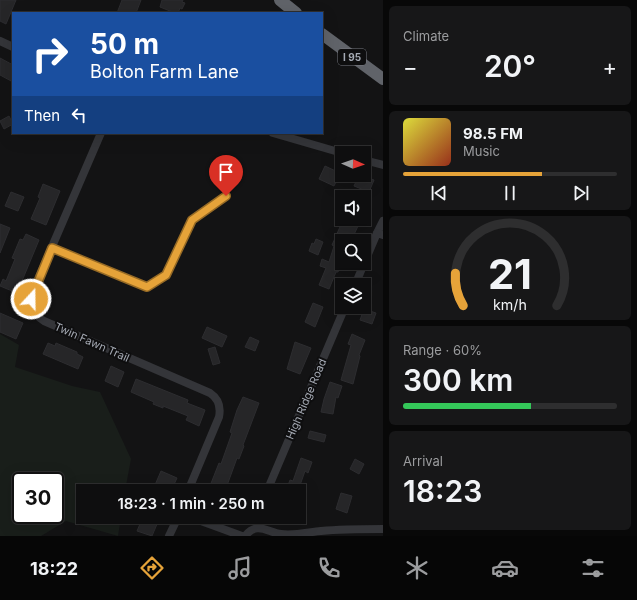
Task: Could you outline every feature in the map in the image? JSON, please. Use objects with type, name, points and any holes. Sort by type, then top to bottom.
[{"type":"highway","points":[[280,0],[295,12]]},
{"type":"highway","name":"I 95","points":[[323,35],[383,79]]},
{"type":"street","points":[[0,41],[12,47]]},
{"type":"street","name":"Twin Fawn Trail","points":[[101,134],[31,299],[32,309],[39,318],[210,393],[218,401],[220,412],[219,417],[191,484]]},
{"type":"street","points":[[276,134],[335,151]]},
{"type":"street","points":[[371,162],[383,165]]},
{"type":"street","points":[[52,248],[147,287],[166,275],[192,220],[226,196]]},
{"type":"street","points":[[358,278],[380,234],[383,221]]},
{"type":"street","name":"High Ridge Road","points":[[270,484],[342,314]]},
{"type":"street","points":[[169,536],[175,524]]},
{"type":"street","points":[[209,524],[242,536]]},
{"type":"street","points":[[257,528],[258,524]]},
{"type":"street","points":[[245,536],[248,532],[257,528],[270,533],[300,535],[345,529],[383,529]]},
{"type":"shaded area","points":[[0,334],[19,345],[15,367],[72,386],[100,392],[131,459],[126,484],[76,484],[76,524],[66,521],[64,522],[64,472],[12,472],[12,524],[61,524],[41,536],[0,536]]},
{"type":"shaded area","points":[[76,524],[120,524],[118,536]]},
{"type":"building","points":[[0,0],[16,0],[6,24],[0,21]]},
{"type":"building","points":[[122,0],[141,0],[136,12],[117,12]]},
{"type":"building","points":[[162,0],[183,0],[182,2],[185,3],[178,12],[172,12],[160,7]]},
{"type":"building","points":[[0,58],[12,64],[12,81],[0,75]]},
{"type":"building","points":[[9,116],[12,125],[4,129],[0,121]]},
{"type":"building","points":[[325,166],[335,171],[336,182],[334,186],[319,179]]},
{"type":"building","points":[[371,179],[374,180],[370,190],[364,190],[354,186],[356,182],[371,182]]},
{"type":"building","points":[[43,184],[60,191],[46,225],[31,219],[40,198],[38,197]]},
{"type":"building","points":[[11,192],[24,197],[18,211],[5,206]]},
{"type":"building","points":[[0,224],[10,228],[0,253]]},
{"type":"building","points":[[340,226],[358,226],[354,234],[337,234]]},
{"type":"building","points":[[26,234],[39,240],[17,293],[0,286],[3,279],[6,281],[15,259],[12,258],[20,239],[23,240]]},
{"type":"building","points":[[335,238],[335,270],[339,270],[336,272],[329,289],[319,285],[326,268],[320,266],[322,259],[329,262],[334,246],[332,245]]},
{"type":"building","points":[[316,239],[323,242],[318,255],[309,251],[312,243],[314,244]]},
{"type":"building","points":[[313,303],[323,307],[315,327],[305,322]]},
{"type":"building","points":[[371,311],[376,313],[372,324],[360,320],[362,314],[371,314]]},
{"type":"building","points":[[0,313],[23,323],[16,339],[0,332]]},
{"type":"building","points":[[207,327],[227,336],[222,347],[202,338]]},
{"type":"building","points":[[352,334],[365,340],[359,355],[353,384],[341,380],[351,345],[348,344]]},
{"type":"building","points":[[250,337],[259,341],[255,351],[245,347]]},
{"type":"building","points":[[295,342],[311,348],[300,374],[287,369]]},
{"type":"building","points":[[48,343],[55,346],[56,343],[77,352],[77,354],[83,357],[78,369],[43,354]]},
{"type":"building","points":[[215,347],[220,363],[213,365],[208,349]]},
{"type":"building","points":[[111,366],[124,372],[118,387],[105,381]]},
{"type":"building","points":[[136,379],[188,400],[187,403],[205,410],[199,426],[186,420],[188,416],[163,406],[163,408],[153,404],[154,402],[131,392]]},
{"type":"building","points":[[330,382],[342,386],[338,398],[336,397],[333,414],[321,412]]},
{"type":"building","points":[[243,397],[259,403],[239,459],[237,458],[228,484],[211,484],[219,463],[221,464],[232,433],[230,432]]},
{"type":"building","points":[[310,431],[326,435],[324,442],[308,438]]},
{"type":"building","points":[[301,458],[312,462],[308,473],[305,471],[300,484],[288,484],[290,480],[293,481]]},
{"type":"building","points":[[355,459],[364,464],[359,474],[350,469]]},
{"type":"building","points":[[161,471],[177,478],[174,484],[155,484]]},
{"type":"building","points":[[341,493],[352,496],[347,513],[336,509]]},
{"type":"building","points":[[140,524],[157,524],[152,536],[137,531]]},
{"type":"route","points":[[31,299],[52,248],[147,287],[166,275],[192,220],[226,196]]}]
